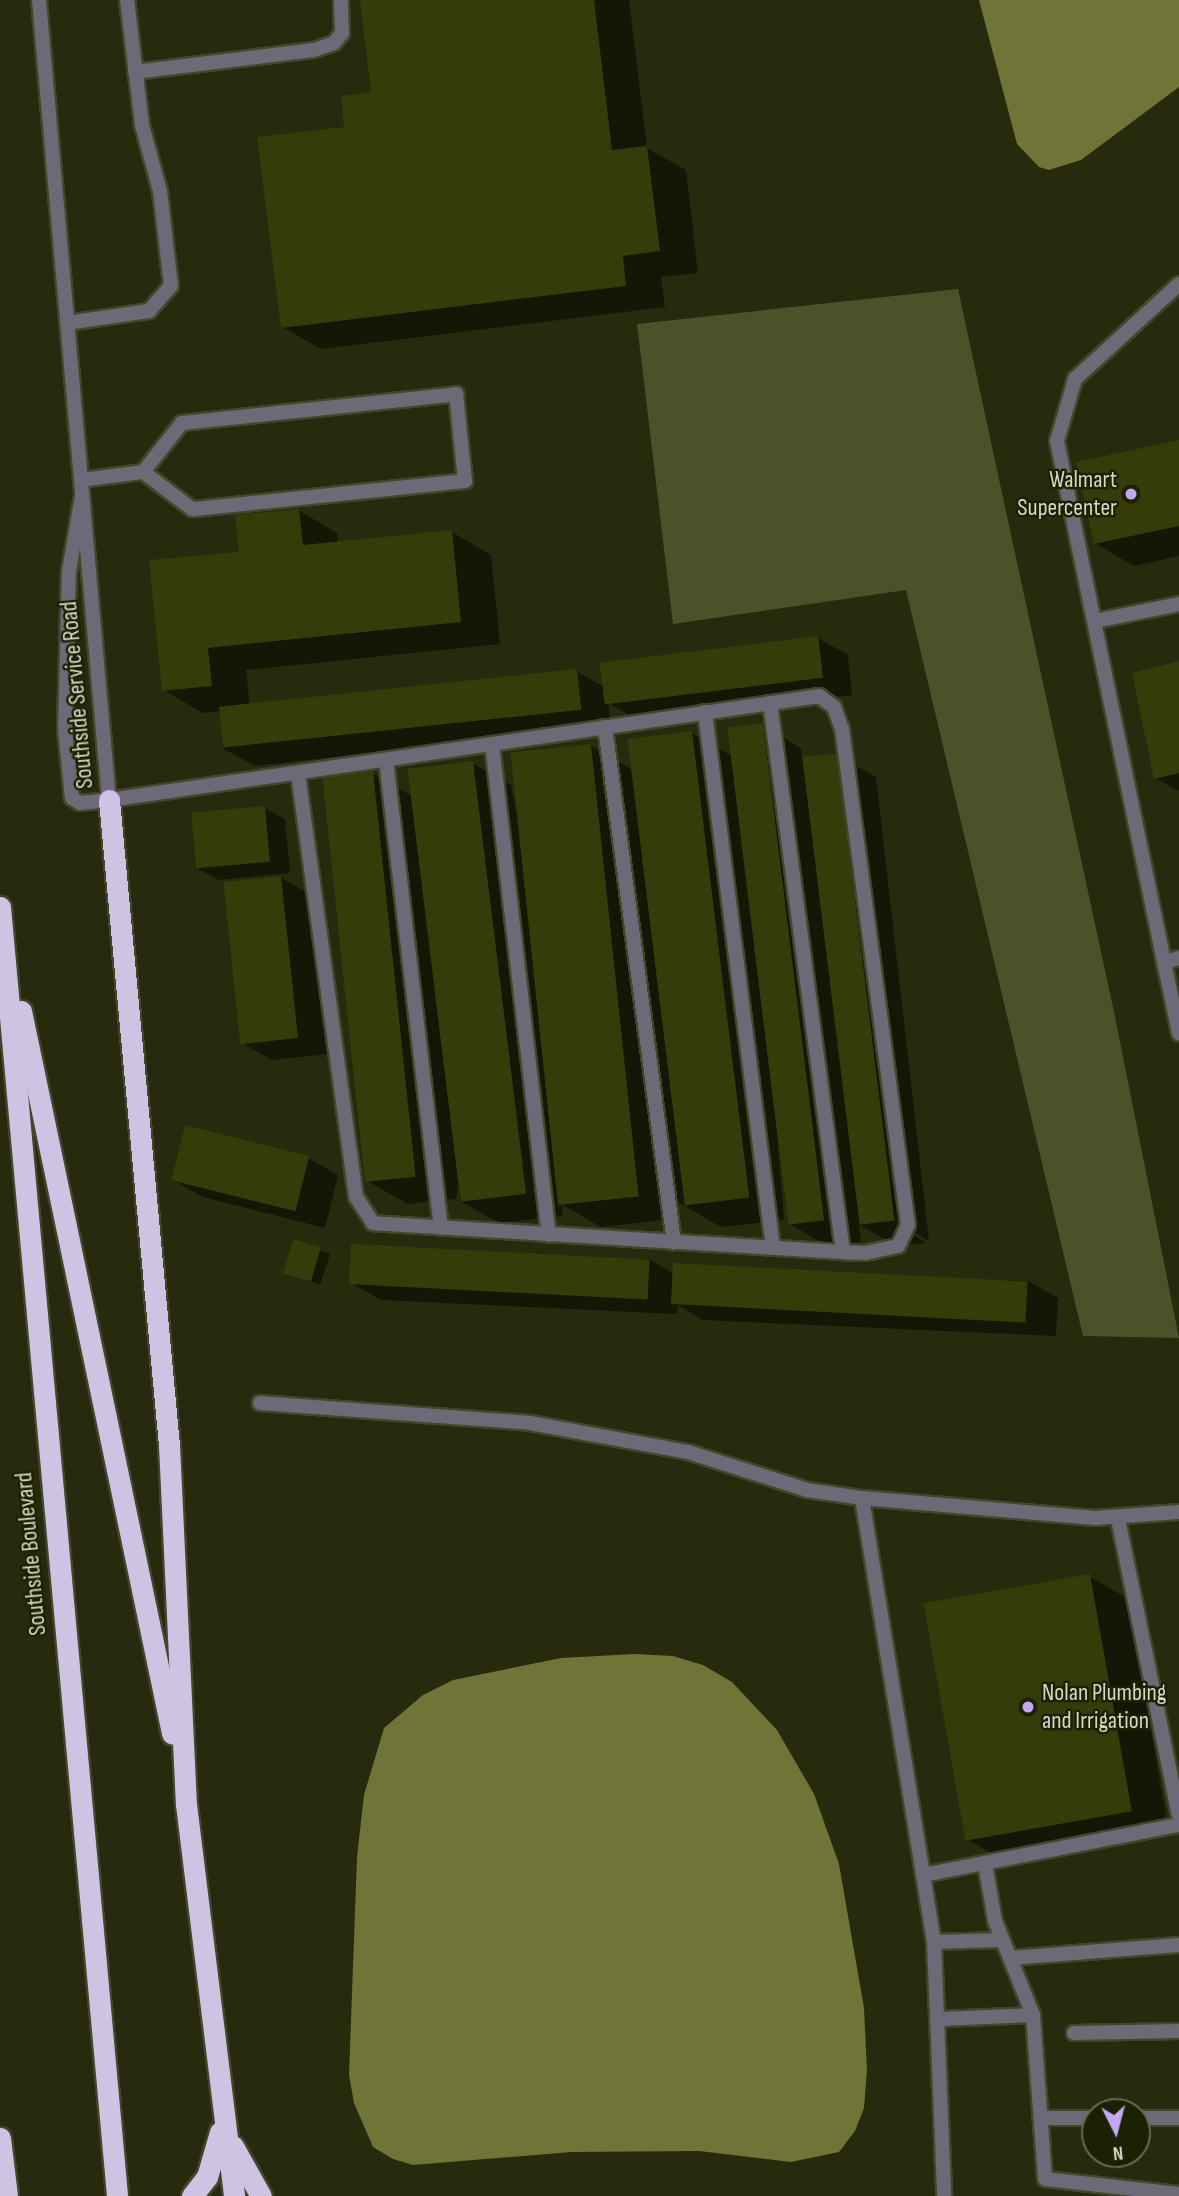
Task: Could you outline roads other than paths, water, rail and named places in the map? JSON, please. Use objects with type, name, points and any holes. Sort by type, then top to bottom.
[{"type":"highway","points":[[109,800],[169,1445],[186,1804],[233,2196]]},
{"type":"highway","points":[[0,907],[186,1804]]},
{"type":"highway","name":"Southside Boulevard","points":[[0,907],[117,2196]]},
{"type":"highway","points":[[192,2196],[207,2177],[222,2121]]},
{"type":"highway","points":[[222,2121],[261,2196]]},
{"type":"highway","points":[[0,2138],[6,2196]]},
{"type":"street","name":"Southside Service Road","points":[[39,0],[109,800],[80,803],[72,798],[65,730],[69,571],[82,496]]},
{"type":"street","points":[[67,323],[149,311],[171,286],[160,191],[142,125],[127,0]]},
{"type":"street","points":[[135,72],[314,50],[334,43],[342,33],[341,0]]},
{"type":"street","points":[[1179,284],[1075,379],[1057,442],[1179,1033]]},
{"type":"street","points":[[81,480],[143,472],[192,509],[465,481],[456,394],[182,422],[143,472]]},
{"type":"street","points":[[1095,621],[1179,604]]},
{"type":"street","points":[[109,800],[820,696],[834,707],[842,729],[908,1225],[898,1246],[866,1253],[842,1252],[373,1223],[356,1196],[298,774]]},
{"type":"street","points":[[770,703],[842,1252]]},
{"type":"street","points":[[705,712],[773,1248]]},
{"type":"street","points":[[605,727],[674,1242]]},
{"type":"street","points":[[492,744],[548,1235]]},
{"type":"street","points":[[386,760],[441,1228]]},
{"type":"street","points":[[1164,962],[1179,958]]},
{"type":"street","points":[[260,1403],[530,1423],[688,1452],[807,1490],[862,1498],[1118,1518],[1179,1512]]},
{"type":"street","points":[[862,1498],[902,1723],[934,1942],[940,2019],[944,2196]]},
{"type":"street","points":[[1118,1518],[1179,1816]]},
{"type":"street","points":[[923,1875],[1179,1825]]},
{"type":"street","points":[[985,1864],[1001,1940],[1033,2015],[1045,2179],[1179,2194]]},
{"type":"street","points":[[934,1942],[1001,1940]]},
{"type":"street","points":[[1010,1958],[1179,1945]]},
{"type":"street","points":[[940,2019],[1033,2015]]},
{"type":"street","points":[[1074,2033],[1179,2031]]},
{"type":"street","points":[[1041,2118],[1081,2118]]},
{"type":"street","points":[[1151,2118],[1179,2118]]},
{"type":"place","name":"Walmart Supercenter","points":[[1131,494]]},
{"type":"place","name":"Nolan Plumbing and Irrigation","points":[[1028,1707]]}]
